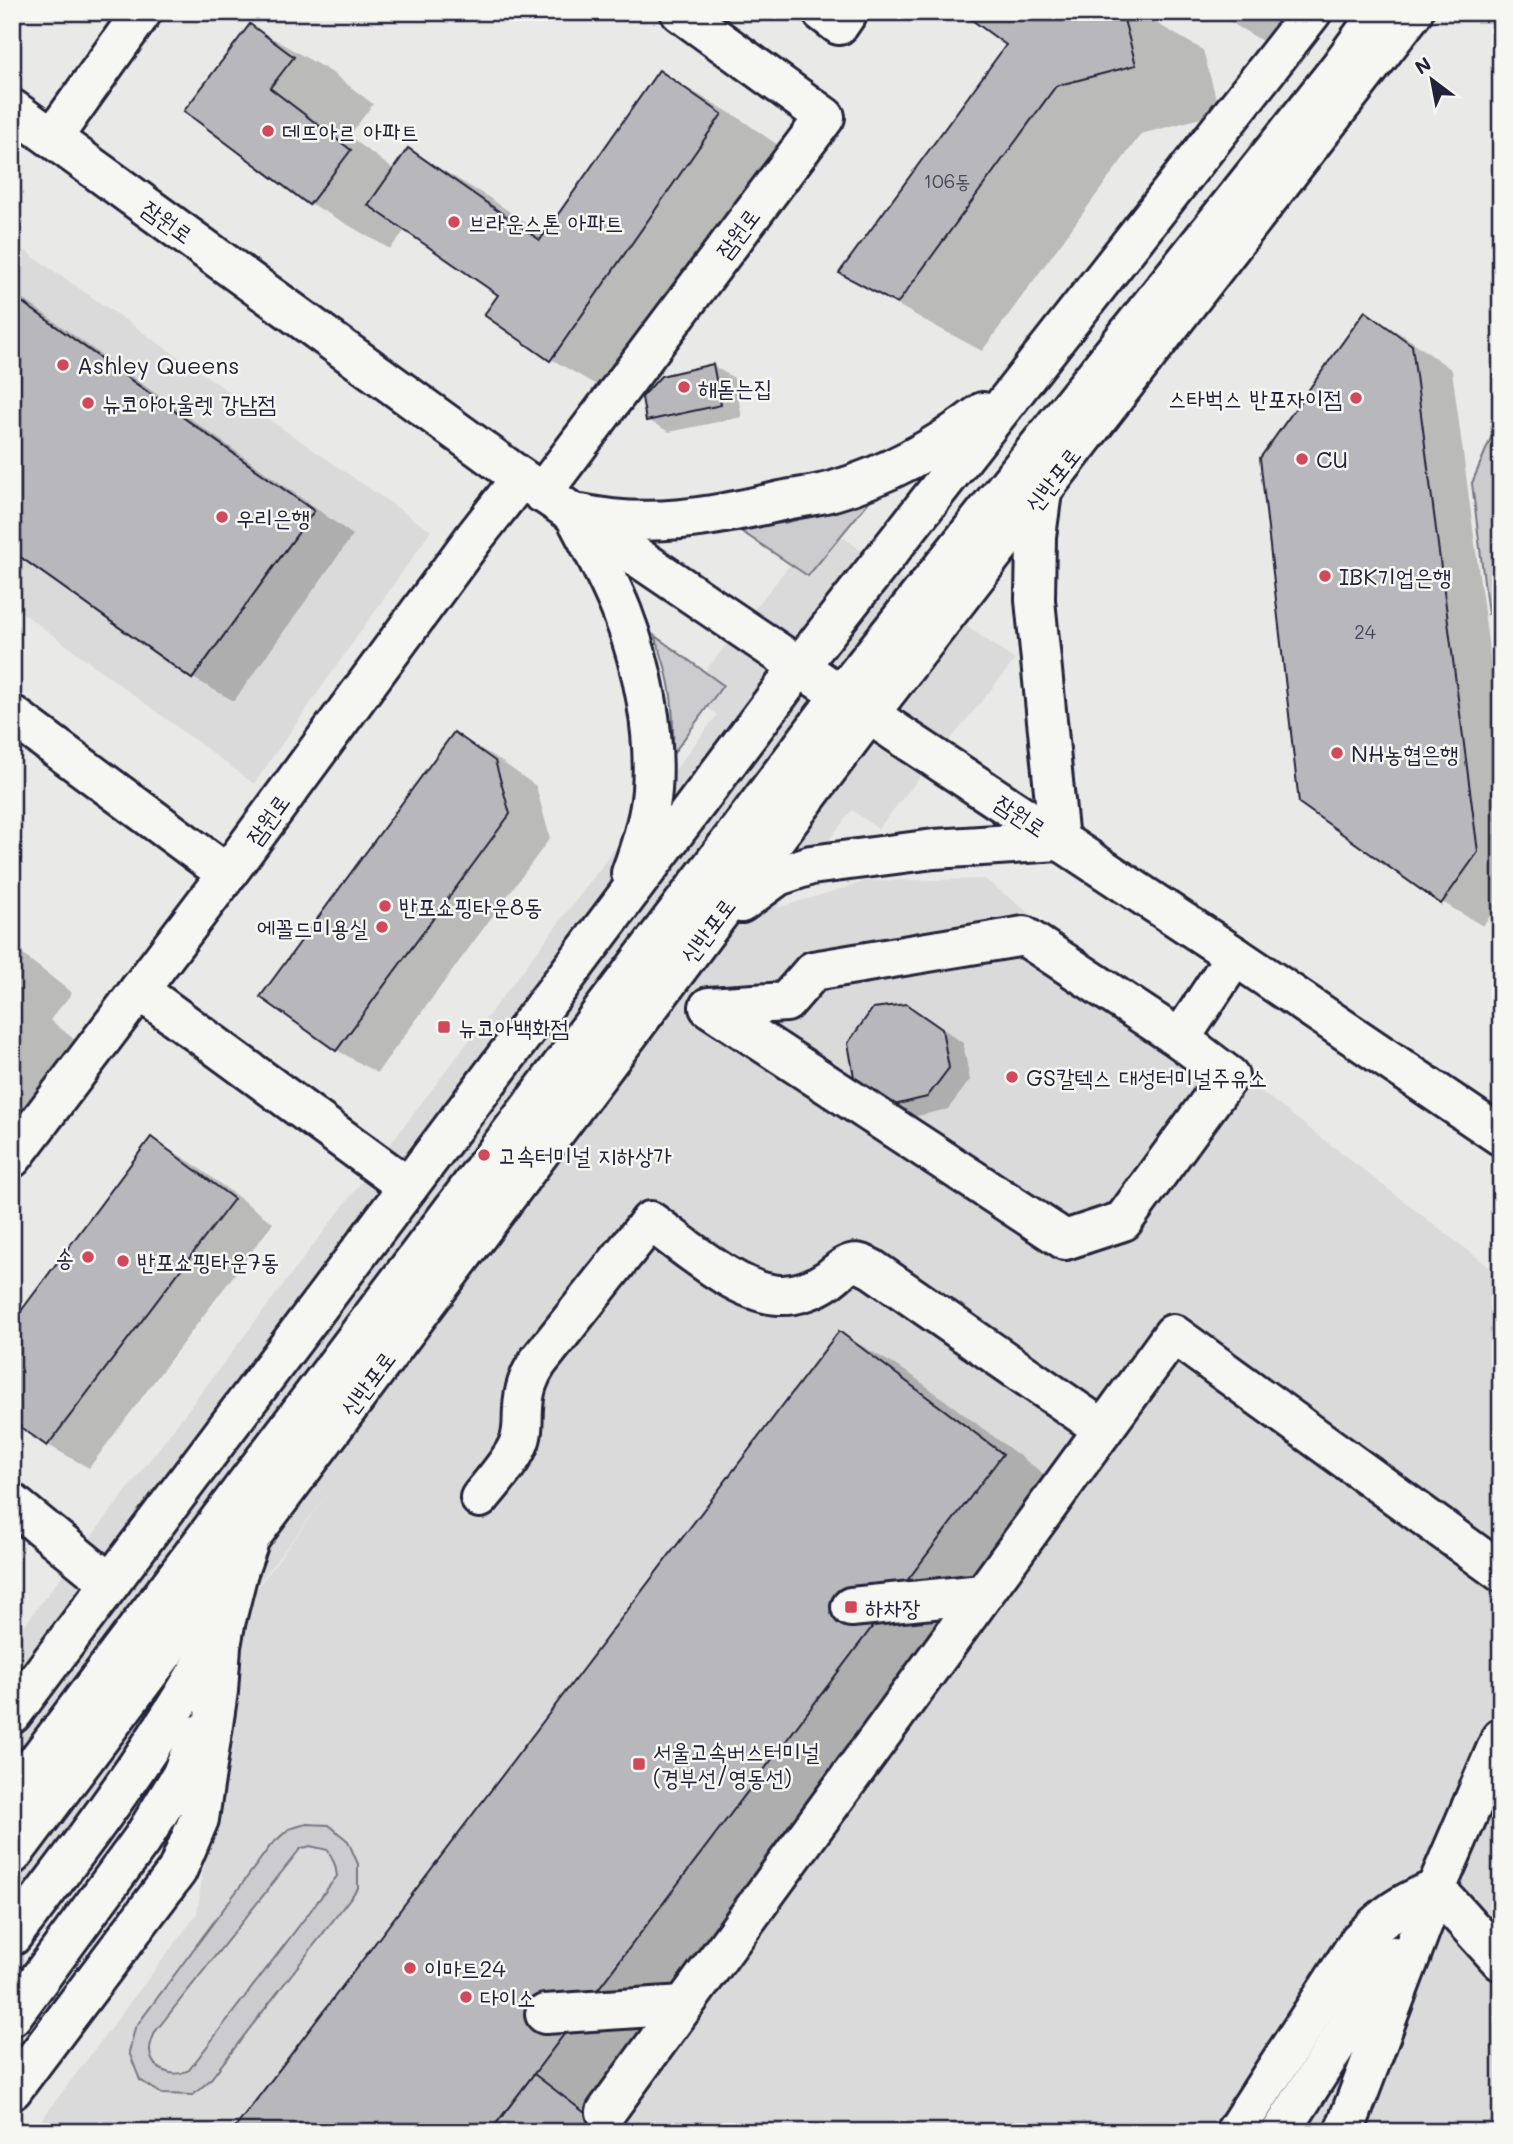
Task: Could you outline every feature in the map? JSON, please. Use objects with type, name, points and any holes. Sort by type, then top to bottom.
[{"type":"main road","points":[[53,136],[142,12]]},
{"type":"main road","name":"잠원로","points":[[12,1158],[227,874],[474,538],[545,494],[825,117],[680,12]]},
{"type":"main road","points":[[822,12],[839,25],[848,12]]},
{"type":"main road","points":[[12,1714],[799,667],[1312,12]]},
{"type":"main road","points":[[12,1795],[855,704],[1380,12]]},
{"type":"main road","name":"신반포로","points":[[12,1855],[665,986],[855,704],[1042,492],[1413,12]]},
{"type":"main road","points":[[1293,167],[1338,70]]},
{"type":"main road","name":"잠원로","points":[[12,109],[53,136],[545,494],[1501,1136]]},
{"type":"main road","points":[[545,494],[607,520],[684,520],[738,512],[831,491],[864,480],[934,447],[1023,381]]},
{"type":"main road","points":[[709,1007],[786,1002],[813,971],[1024,936],[1180,1039],[1229,1076],[1123,1221],[1065,1240],[709,1007],[665,986],[746,898],[768,882],[800,868],[934,849],[1059,841],[1035,600],[1036,536],[1042,492]]},
{"type":"main road","points":[[545,494],[605,573],[623,613],[640,672],[650,734],[652,790],[639,851],[618,907]]},
{"type":"main road","points":[[12,715],[227,874]]},
{"type":"main road","points":[[1180,1039],[1235,956]]},
{"type":"main road","points":[[139,990],[408,1187]]},
{"type":"main road","points":[[480,1499],[519,1445],[527,1381],[534,1368],[650,1221],[734,1281],[766,1293],[781,1296],[806,1291],[848,1265],[861,1264],[872,1269],[1103,1429]]},
{"type":"main road","points":[[606,2112],[1172,1334],[1501,1572]]},
{"type":"main road","points":[[12,1503],[110,1583]]},
{"type":"main road","points":[[12,2090],[177,1871],[198,1819],[225,1624],[250,1538]]},
{"type":"main road","points":[[851,1607],[983,1594]]},
{"type":"main road","points":[[12,1936],[91,1833],[145,1754],[190,1686],[225,1624]]},
{"type":"main road","points":[[12,2016],[165,1804],[181,1776],[218,1680]]},
{"type":"main road","points":[[1344,2132],[1436,1889],[1501,1738]]},
{"type":"main road","points":[[12,2059],[165,1849],[205,1774]]},
{"type":"main road","points":[[1234,2132],[1359,1941],[1382,1918],[1401,1905],[1436,1889]]},
{"type":"main road","points":[[1436,1889],[1501,1961]]},
{"type":"main road","points":[[1281,2132],[1436,1889]]},
{"type":"main road","points":[[545,2014],[684,2005]]},
{"type":"shaded area","name":"뉴코아아울렛 강남점","points":[[12,242],[431,531],[254,784],[12,605]]},
{"type":"shaded area","points":[[1501,414],[1501,611],[1488,614],[1472,483]]},
{"type":"shaded area","points":[[871,499],[808,576],[735,527],[784,523]]},
{"type":"shaded area","points":[[823,523],[1015,660],[878,829],[852,810],[777,908],[867,881],[985,879],[1501,1276],[1501,2132],[32,2132],[197,1914],[239,1612],[333,1487],[12,1904],[12,1641],[717,715],[688,693]]},
{"type":"shaded area","points":[[655,636],[723,685],[673,754],[671,694]]},
{"type":"shaded area","points":[[306,1824],[329,1825],[348,1841],[358,1864],[358,1888],[210,2080],[193,2095],[162,2094],[140,2080],[129,2052],[135,2028],[271,1845],[289,1829]],"holes":[[[310,1846],[328,1850],[337,1876],[189,2070],[183,2073],[163,2071],[151,2056],[150,2049],[155,2032],[300,1849]]]},
{"type":"building","points":[[961,12],[1122,12],[1136,65],[1056,86],[897,304],[839,273],[1006,45]]},
{"type":"building","name":"데뜨아르 아파트","points":[[250,24],[294,57],[270,88],[351,150],[309,205],[184,111]]},
{"type":"building","name":"브라운스톤 아파트","points":[[659,70],[722,114],[550,361],[484,315],[498,295],[368,205],[408,148],[540,240]]},
{"type":"building","name":"뉴코아아울렛 강남점","points":[[12,295],[314,511],[192,679],[12,551]]},
{"type":"building","name":"뉴코아아울렛 강남점","points":[[12,295],[314,511],[192,679],[12,551]]},
{"type":"building","points":[[1365,311],[1412,345],[1478,852],[1441,904],[1299,803],[1260,458]]},
{"type":"building","name":"해돋는집","points":[[713,364],[721,405],[646,421],[642,397],[661,376]]},
{"type":"building","name":"반포쇼핑타운8동","points":[[454,732],[495,761],[510,814],[336,1051],[260,997]]},
{"type":"building","points":[[906,1004],[942,1029],[949,1068],[927,1097],[890,1106],[854,1077],[848,1043],[873,1008]]},
{"type":"building","name":"반포쇼핑타운7동","points":[[151,1137],[234,1199],[47,1446],[12,1421],[12,1323]]},
{"type":"building","name":"서울고속버스터미널 (경부선/영동선)","points":[[839,1331],[1003,1454],[490,2132],[232,2132]]},
{"type":"building","points":[[534,2074],[610,2132],[490,2132]]},
{"type":"place","name":"데뜨아르 아파트","points":[[268,131]]},
{"type":"place","name":"브라운스톤 아파트","points":[[454,222]]},
{"type":"place","name":"Ashley Queens","points":[[63,365]]},
{"type":"place","name":"해돋는집","points":[[684,387]]},
{"type":"place","name":"스타벅스 반포자이점","points":[[1356,398]]},
{"type":"place","name":"뉴코아아울렛 강남점","points":[[88,403]]},
{"type":"place","name":"CU","points":[[1302,459]]},
{"type":"place","name":"우리은행","points":[[222,517]]},
{"type":"place","name":"IBK기업은행","points":[[1325,576]]},
{"type":"place","name":"NH농협은행","points":[[1337,753]]},
{"type":"place","name":"반포쇼핑타운8동","points":[[385,906]]},
{"type":"place","name":"에꼴드미용실","points":[[382,927]]},
{"type":"place","name":"뉴코아백화점","points":[[444,1027]]},
{"type":"place","name":"GS칼텍스 대성터미널주유소","points":[[1012,1077]]},
{"type":"place","name":"고속터미널 지하상가","points":[[484,1155]]},
{"type":"place","name":"송","points":[[88,1257]]},
{"type":"place","name":"반포쇼핑타운7동","points":[[123,1261]]},
{"type":"place","name":"하차장","points":[[851,1607]]},
{"type":"place","name":"서울고속버스터미널 (경부선/영동선)","points":[[639,1764]]},
{"type":"place","name":"이마트24","points":[[410,1968]]},
{"type":"place","name":"다이소","points":[[466,1997]]}]
